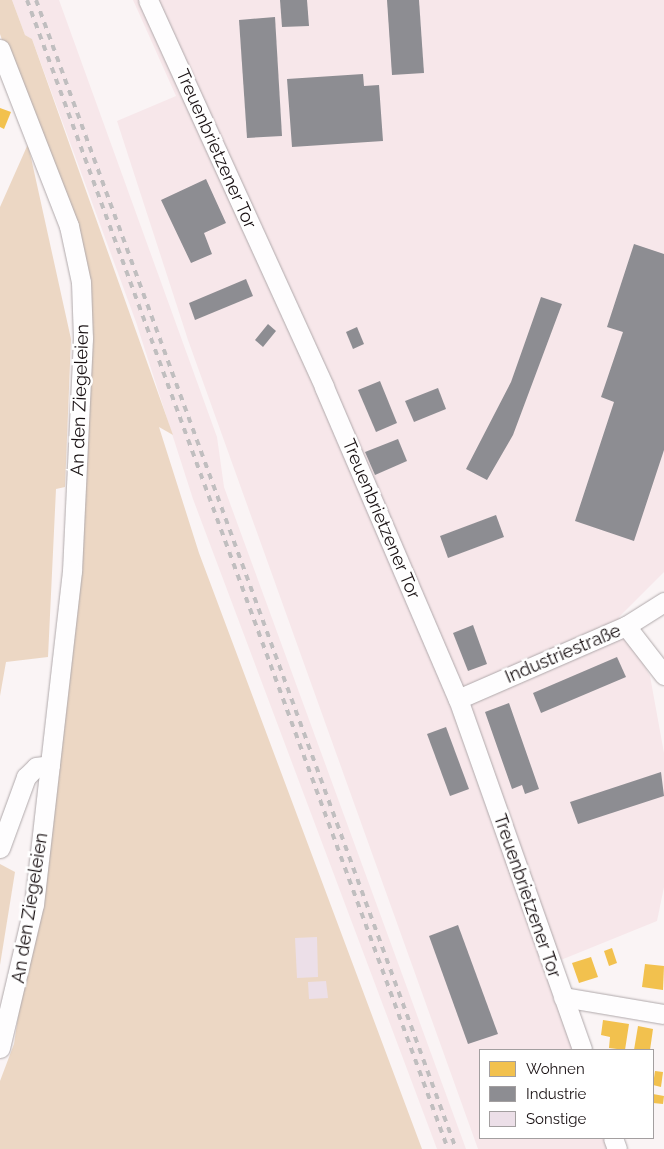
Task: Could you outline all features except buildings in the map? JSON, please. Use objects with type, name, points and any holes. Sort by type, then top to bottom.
[{"type":"street","name":"Treuenbrietzener Tor","points":[[148,0],[324,387],[458,699],[582,1049]]},
{"type":"street","name":"An den Ziegeleien","points":[[0,49],[60,198],[74,244],[82,298],[72,571],[31,922],[0,1048]]},
{"type":"street","name":"Industriestraße","points":[[458,699],[626,626],[664,602]]},
{"type":"street","points":[[626,626],[664,675]]},
{"type":"street","name":"An den Ziegeleien","points":[[0,848],[26,777],[36,767],[50,765]]},
{"type":"street","points":[[563,997],[664,1014]]},
{"type":"shaded area","points":[[0,0],[12,0],[25,35],[32,39],[173,435],[159,427],[199,553],[422,1149],[0,1149],[0,1081],[14,1044],[72,651],[88,298],[0,34]]},
{"type":"shaded area","points":[[12,0],[59,0],[217,437],[224,487],[466,1149],[437,1149],[193,499],[136,322],[32,39],[25,35]]},
{"type":"shaded area","points":[[133,0],[664,0],[664,572],[619,617],[650,676],[664,753],[664,887],[657,921],[546,966],[578,1049],[479,1049],[479,1139],[611,1139],[616,1149],[478,1149],[188,340],[117,121],[176,96]]},
{"type":"shaded area","points":[[28,144],[71,339],[65,487],[56,489],[48,657],[6,662],[0,696],[0,207]]},
{"type":"shaded area","points":[[0,864],[15,872],[0,965]]},
{"type":"railway","points":[[27,0],[448,1149]]},
{"type":"railway","points":[[36,0],[456,1149]]}]
